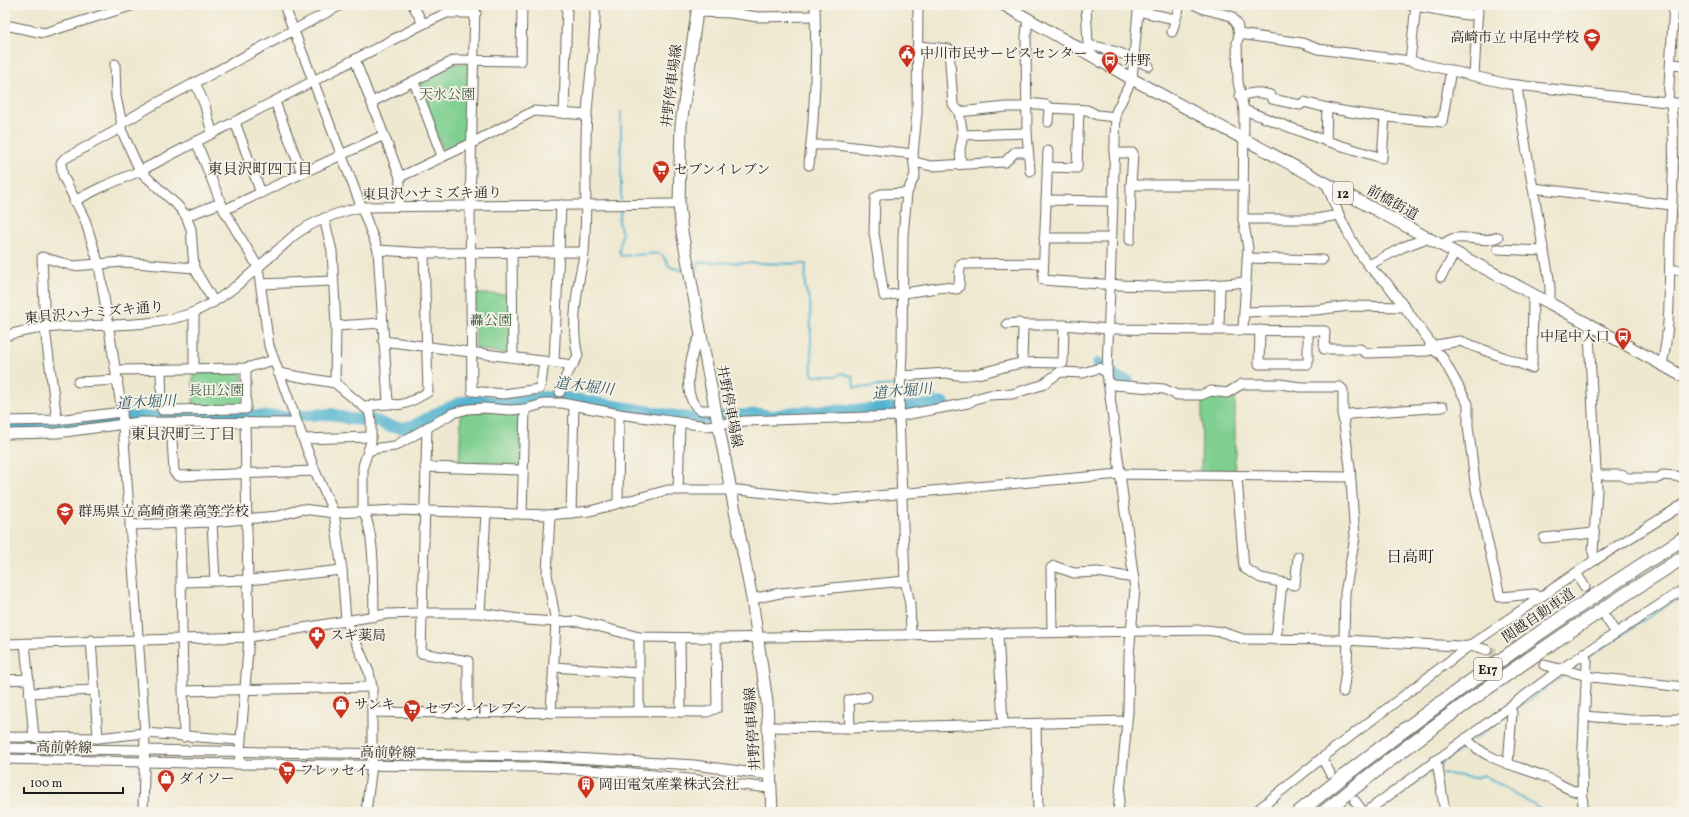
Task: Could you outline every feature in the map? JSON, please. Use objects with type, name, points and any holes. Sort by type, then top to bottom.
[{"type":"highway","name":"関越自動車道","points":[[1299,812],[1414,722],[1502,659],[1616,581],[1684,538]]},
{"type":"highway","name":"E17","points":[[1324,812],[1424,734],[1514,669],[1623,595],[1684,556]]},
{"type":"main road","name":"前橋街道","points":[[1004,5],[1132,79],[1684,377]]},
{"type":"main road","name":"井野停車場線","points":[[697,9],[681,125],[679,204],[682,232],[701,335],[752,599],[769,727],[772,812]]},
{"type":"street","points":[[5,25],[44,33],[134,5]]},
{"type":"street","points":[[143,812],[145,733],[131,525],[118,380],[99,265],[85,220],[74,201],[63,176],[61,163],[64,159],[196,82],[341,5]]},
{"type":"street","points":[[413,5],[423,24]]},
{"type":"street","points":[[372,102],[456,60],[521,62],[522,5]]},
{"type":"street","points":[[564,114],[567,5]]},
{"type":"street","points":[[560,392],[566,376],[578,356],[575,343],[576,315],[579,281],[584,252],[587,205],[587,114],[594,42],[595,5]]},
{"type":"street","points":[[809,165],[816,88],[815,5]]},
{"type":"street","points":[[911,634],[910,604],[905,581],[899,416],[903,294],[903,235],[907,193],[916,175],[914,158],[917,113],[918,5]]},
{"type":"street","points":[[1086,5],[1088,45],[1097,46],[1133,58],[1149,66]]},
{"type":"street","points":[[1172,32],[1180,5]]},
{"type":"street","points":[[1195,5],[1231,16],[1237,24],[1239,34],[1237,43],[1238,82],[1244,110],[1242,185],[1243,219],[1248,248],[1243,329]]},
{"type":"street","points":[[1662,364],[1665,350],[1670,270],[1674,134],[1671,104],[1668,101],[1674,5]]},
{"type":"street","points":[[286,6],[378,250],[383,341],[388,402],[390,404]]},
{"type":"street","points":[[1410,61],[1414,6],[1478,10],[1474,76]]},
{"type":"street","points":[[74,201],[140,171],[196,140],[275,102],[423,24],[447,13],[476,9],[470,206],[470,352],[472,389],[474,392],[515,394],[539,389],[544,361]]},
{"type":"street","points":[[697,9],[758,17],[815,16]]},
{"type":"street","points":[[1118,812],[1126,721],[1134,578],[1107,378],[1116,117],[1132,79],[1138,11],[1175,19]]},
{"type":"street","points":[[1028,19],[1026,36],[1026,106],[1030,170]]},
{"type":"street","points":[[1239,34],[1302,43],[1318,49],[1410,61],[1517,85],[1684,104]]},
{"type":"street","points":[[918,46],[949,49],[952,104],[959,112],[963,135],[960,149],[961,164]]},
{"type":"street","points":[[1094,58],[1097,46]]},
{"type":"street","points":[[355,60],[400,177],[399,206]]},
{"type":"street","points":[[115,64],[116,97],[121,126],[134,161],[140,171],[178,206],[186,216],[191,229],[194,268],[214,302]]},
{"type":"street","points":[[1671,64],[1684,65]]},
{"type":"street","points":[[1240,96],[1252,92],[1263,92],[1270,95],[1272,99],[1300,105],[1304,102],[1327,108],[1385,117],[1442,122],[1451,70]]},
{"type":"street","points":[[196,82],[205,106],[212,133]]},
{"type":"street","points":[[414,82],[442,156]]},
{"type":"street","points":[[1517,85],[1521,123],[1544,251],[1550,295],[1549,303]]},
{"type":"street","points":[[275,102],[302,173]]},
{"type":"street","points":[[959,112],[1006,107],[1046,105],[1049,108],[1079,109],[1086,110],[1097,115],[1116,117]]},
{"type":"street","points":[[1048,122],[1049,108]]},
{"type":"street","points":[[1326,141],[1327,108]]},
{"type":"street","points":[[1047,167],[1077,168],[1079,109]]},
{"type":"street","points":[[1244,110],[1326,141],[1382,158],[1385,117]]},
{"type":"street","points":[[400,177],[472,143],[534,111],[564,114],[587,114]]},
{"type":"street","points":[[235,122],[261,193]]},
{"type":"street","points":[[963,135],[1027,133]]},
{"type":"street","points":[[186,216],[222,207],[261,193],[384,135]]},
{"type":"street","points":[[196,140],[222,207],[258,267],[269,346],[315,471],[334,513],[342,570],[346,620],[369,672],[372,687],[372,765],[366,812]]},
{"type":"street","points":[[811,145],[837,145],[914,158],[930,166],[1004,162],[1015,152],[1028,152]]},
{"type":"street","points":[[1048,152],[1043,280],[1110,285],[1220,285],[1246,282]]},
{"type":"street","points":[[1114,153],[1133,153],[1130,240]]},
{"type":"street","points":[[1326,183],[1342,223],[1369,265],[1379,277],[1386,282],[1430,342],[1430,347],[1441,355],[1468,404],[1468,426],[1476,490],[1500,597],[1534,594],[1540,598]]},
{"type":"street","points":[[1131,185],[1242,185]]},
{"type":"street","points":[[1533,188],[1671,204]]},
{"type":"street","points":[[907,193],[881,194],[876,196],[874,233],[884,296],[944,287],[957,289],[959,287],[960,266],[962,264],[1043,264]]},
{"type":"street","points":[[1046,200],[1112,201]]},
{"type":"street","name":"東貝沢ハナミズキ通り","points":[[5,336],[45,329],[164,320],[194,312],[214,302],[235,287],[300,230],[324,218],[361,207],[679,204]]},
{"type":"street","points":[[554,362],[562,205]]},
{"type":"street","points":[[1243,219],[1316,219],[1339,215]]},
{"type":"street","points":[[324,218],[332,251],[336,326],[335,383]]},
{"type":"street","points":[[1442,246],[1447,240],[1454,238],[1489,239],[1498,237]]},
{"type":"street","points":[[1044,238],[1111,238]]},
{"type":"street","points":[[1369,265],[1403,247],[1427,238]]},
{"type":"street","points":[[1498,249],[1544,251]]},
{"type":"street","points":[[378,250],[424,253],[584,252]]},
{"type":"street","points":[[512,252],[513,357]]},
{"type":"street","points":[[363,406],[406,403],[428,392],[424,253]]},
{"type":"street","points":[[1441,277],[1455,253]]},
{"type":"street","points":[[57,420],[45,329],[42,257],[73,266],[123,262],[194,268]]},
{"type":"street","points":[[1247,258],[1322,260]]},
{"type":"street","points":[[1670,270],[1684,270]]},
{"type":"street","points":[[261,284],[333,281]]},
{"type":"street","points":[[1219,330],[1220,285]]},
{"type":"street","points":[[1007,324],[1064,325],[1108,329],[1243,329],[1325,332],[1324,349],[1360,350],[1366,353],[1428,351],[1430,347],[1460,341],[1532,368],[1532,294]]},
{"type":"street","points":[[1244,312],[1316,310],[1349,306],[1404,307]]},
{"type":"street","points":[[194,312],[194,369]]},
{"type":"street","points":[[336,326],[382,323]]},
{"type":"street","points":[[1022,325],[1022,363]]},
{"type":"street","points":[[901,376],[947,373],[971,375],[1022,363],[1063,363],[1064,325]]},
{"type":"street","points":[[1592,326],[1589,334],[1596,475],[1593,552],[1595,560]]},
{"type":"street","points":[[1260,330],[1259,364],[1308,364],[1308,331]]},
{"type":"street","points":[[701,335],[695,343],[692,356],[688,376],[690,390],[694,404],[702,410],[716,410]]},
{"type":"street","points":[[383,341],[573,365]]},
{"type":"street","points":[[116,370],[162,371],[246,368],[274,360]]},
{"type":"street","points":[[162,371],[162,410],[246,409],[246,368]]},
{"type":"street","points":[[368,451],[395,446],[452,413],[468,409],[525,409],[547,403],[574,406],[680,424],[707,426],[808,418],[899,416],[968,403],[975,399],[989,395],[1012,394],[1042,385],[1060,372],[1083,373],[1099,368],[1114,385],[1164,389],[1177,395],[1200,395],[1211,391],[1227,393],[1242,384],[1280,384],[1300,387],[1337,386],[1343,390],[1343,417],[1350,477],[1355,543],[1345,593],[1348,664],[1343,692]]},
{"type":"street","points":[[278,373],[335,383],[369,411],[372,420],[371,437],[363,466],[363,510],[366,517],[371,542],[374,617]]},
{"type":"street","points":[[78,382],[118,380]]},
{"type":"street","points":[[571,513],[574,406]]},
{"type":"street","points":[[1343,417],[1350,414],[1443,407]]},
{"type":"street","points":[[522,514],[525,409]]},
{"type":"street","points":[[5,419],[57,420],[122,412]]},
{"type":"street","points":[[618,503],[620,414]]},
{"type":"street","points":[[5,434],[57,433],[139,422],[245,422],[295,418]]},
{"type":"street","points":[[171,422],[174,472],[178,476],[315,471]]},
{"type":"street","points":[[238,764],[249,636],[245,422]]},
{"type":"street","points":[[678,490],[680,424]]},
{"type":"street","points":[[426,427],[421,653],[468,661],[468,714]]},
{"type":"street","points":[[303,439],[371,437]]},
{"type":"street","points":[[425,467],[523,470]]},
{"type":"street","points":[[131,525],[212,522],[278,516],[302,509],[334,513],[363,510],[550,515],[590,510],[668,490],[730,489],[831,500],[1120,474],[1237,477],[1350,477]]},
{"type":"street","points":[[1596,475],[1621,475],[1628,478],[1658,478],[1664,475],[1684,477]]},
{"type":"street","points":[[1237,477],[1244,568],[1261,578],[1293,585],[1295,584],[1298,557]]},
{"type":"street","points":[[1254,812],[1469,646],[1595,560],[1684,504]]},
{"type":"street","points":[[480,613],[486,513]]},
{"type":"street","points":[[550,515],[547,574],[556,622],[551,713]]},
{"type":"street","points":[[212,522],[215,581]]},
{"type":"street","points":[[180,523],[184,737]]},
{"type":"street","points":[[1544,538],[1594,533]]},
{"type":"street","points":[[1052,632],[1051,568],[1054,566],[1074,573],[1098,572],[1134,578]]},
{"type":"street","points":[[182,582],[249,580],[342,570]]},
{"type":"street","points":[[1576,573],[1585,588]]},
{"type":"street","points":[[752,599],[780,593],[905,581]]},
{"type":"street","points":[[1276,640],[1282,583]]},
{"type":"street","points":[[1355,801],[1364,812],[1584,653],[1684,589]]},
{"type":"street","points":[[5,644],[249,636],[387,614],[480,613],[556,622],[578,621],[639,636],[680,638],[1211,630],[1243,639],[1346,640],[1469,646],[1488,650]]},
{"type":"street","points":[[1606,618],[1616,632]]},
{"type":"street","points":[[998,633],[1003,724]]},
{"type":"street","points":[[639,636],[639,711]]},
{"type":"street","points":[[680,638],[681,712]]},
{"type":"street","points":[[372,712],[468,714],[639,711],[707,712],[717,708],[716,638]]},
{"type":"street","points":[[91,640],[98,738]]},
{"type":"street","points":[[25,643],[34,737]]},
{"type":"street","points":[[1583,812],[1582,793],[1586,676],[1586,658],[1584,653]]},
{"type":"street","points":[[1544,665],[1586,676],[1684,687]]},
{"type":"street","points":[[554,667],[639,673]]},
{"type":"street","points":[[5,680],[29,679]]},
{"type":"street","points":[[184,691],[372,687]]},
{"type":"street","points":[[29,692],[94,690]]},
{"type":"street","points":[[850,728],[849,700],[868,697]]},
{"type":"street","points":[[1508,764],[1512,713],[1510,707]]},
{"type":"street","points":[[1584,716],[1632,720],[1684,719]]},
{"type":"street","points":[[769,727],[850,728],[1126,721]]},
{"type":"street","points":[[1036,724],[1038,812]]},
{"type":"street","points":[[5,737],[98,738],[145,733],[240,740]]},
{"type":"street","points":[[1466,738],[1474,746],[1508,764],[1542,776],[1572,791],[1582,793]]},
{"type":"street","name":"高前幹線","points":[[5,748],[548,757],[694,765],[770,776]]},
{"type":"street","points":[[1322,758],[1330,773]]},
{"type":"street","name":"高前幹線","points":[[5,759],[238,764],[540,767],[634,773],[770,788]]},
{"type":"street","points":[[1434,761],[1438,768],[1445,812]]},
{"type":"green space","name":"天水公園","points":[[470,63],[469,140],[445,152],[418,85],[419,81],[453,64]]},
{"type":"green space","name":"轟公園","points":[[473,294],[509,294],[510,351],[508,354],[476,349]]},
{"type":"green space","name":"長田公園","points":[[240,372],[242,374],[242,404],[240,407],[193,407],[193,373]]},
{"type":"green space","points":[[1235,391],[1235,474],[1201,474],[1202,398],[1212,394],[1229,397]]},
{"type":"green space","points":[[468,411],[521,412],[521,465],[518,467],[459,466],[461,414]]},
{"type":"waterway","points":[[621,112],[621,201]]},
{"type":"waterway","points":[[621,207],[619,224],[622,233],[619,252],[621,256],[659,253],[663,256],[670,267],[685,271]]},
{"type":"waterway","points":[[693,273],[697,273],[699,262],[806,264],[805,288],[810,300],[812,374],[814,376],[837,376],[842,373],[853,377],[854,388],[893,385],[898,381]]},
{"type":"waterway","name":"道木堀川","points":[[1098,364],[1119,379],[1128,381]]},
{"type":"waterway","points":[[918,379],[935,396],[936,405]]},
{"type":"waterway","name":"道木堀川","points":[[5,428],[57,427],[113,418],[332,414],[349,419],[374,420],[388,426],[402,428],[415,425],[445,409],[463,402],[481,400],[506,404],[541,397],[561,397],[693,419],[760,414],[775,416],[796,412],[889,409],[944,403]]},
{"type":"waterway","points":[[1588,657],[1675,600]]},
{"type":"waterway","points":[[1572,669],[1584,660]]},
{"type":"waterway","points":[[1515,710],[1565,674]]},
{"type":"waterway","points":[[1473,740],[1510,713]]},
{"type":"waterway","points":[[1439,765],[1468,744]]},
{"type":"waterway","points":[[1375,812],[1435,768]]},
{"type":"waterway","points":[[1442,773],[1474,778],[1484,775],[1545,812]]},
{"type":"tunnel","points":[[1487,650],[1544,665]]},
{"type":"place","name":"高崎市立 中尾中学校","points":[[1592,52]]},
{"type":"place","name":"中川市民サービスセンター","points":[[907,68]]},
{"type":"place","name":"井野","points":[[1110,75]]},
{"type":"place","name":"セブンイレブン","points":[[661,184]]},
{"type":"place","name":"中尾中入口","points":[[1623,351]]},
{"type":"place","name":"群馬県立 高崎商業高等学校","points":[[65,526]]},
{"type":"place","name":"スギ薬局","points":[[317,650]]},
{"type":"place","name":"サンキ","points":[[341,719]]},
{"type":"place","name":"セブン-イレブン","points":[[412,723]]},
{"type":"place","name":"フレッセイ","points":[[287,785]]},
{"type":"place","name":"ダイソー","points":[[166,793]]},
{"type":"place","name":"岡田電気産業株式会社","points":[[586,799]]},
{"type":"district","name":"東貝沢町四丁目","points":[[260,169]]},
{"type":"district","name":"東貝沢町三丁目","points":[[183,434]]},
{"type":"district","name":"日高町","points":[[1410,556]]}]
